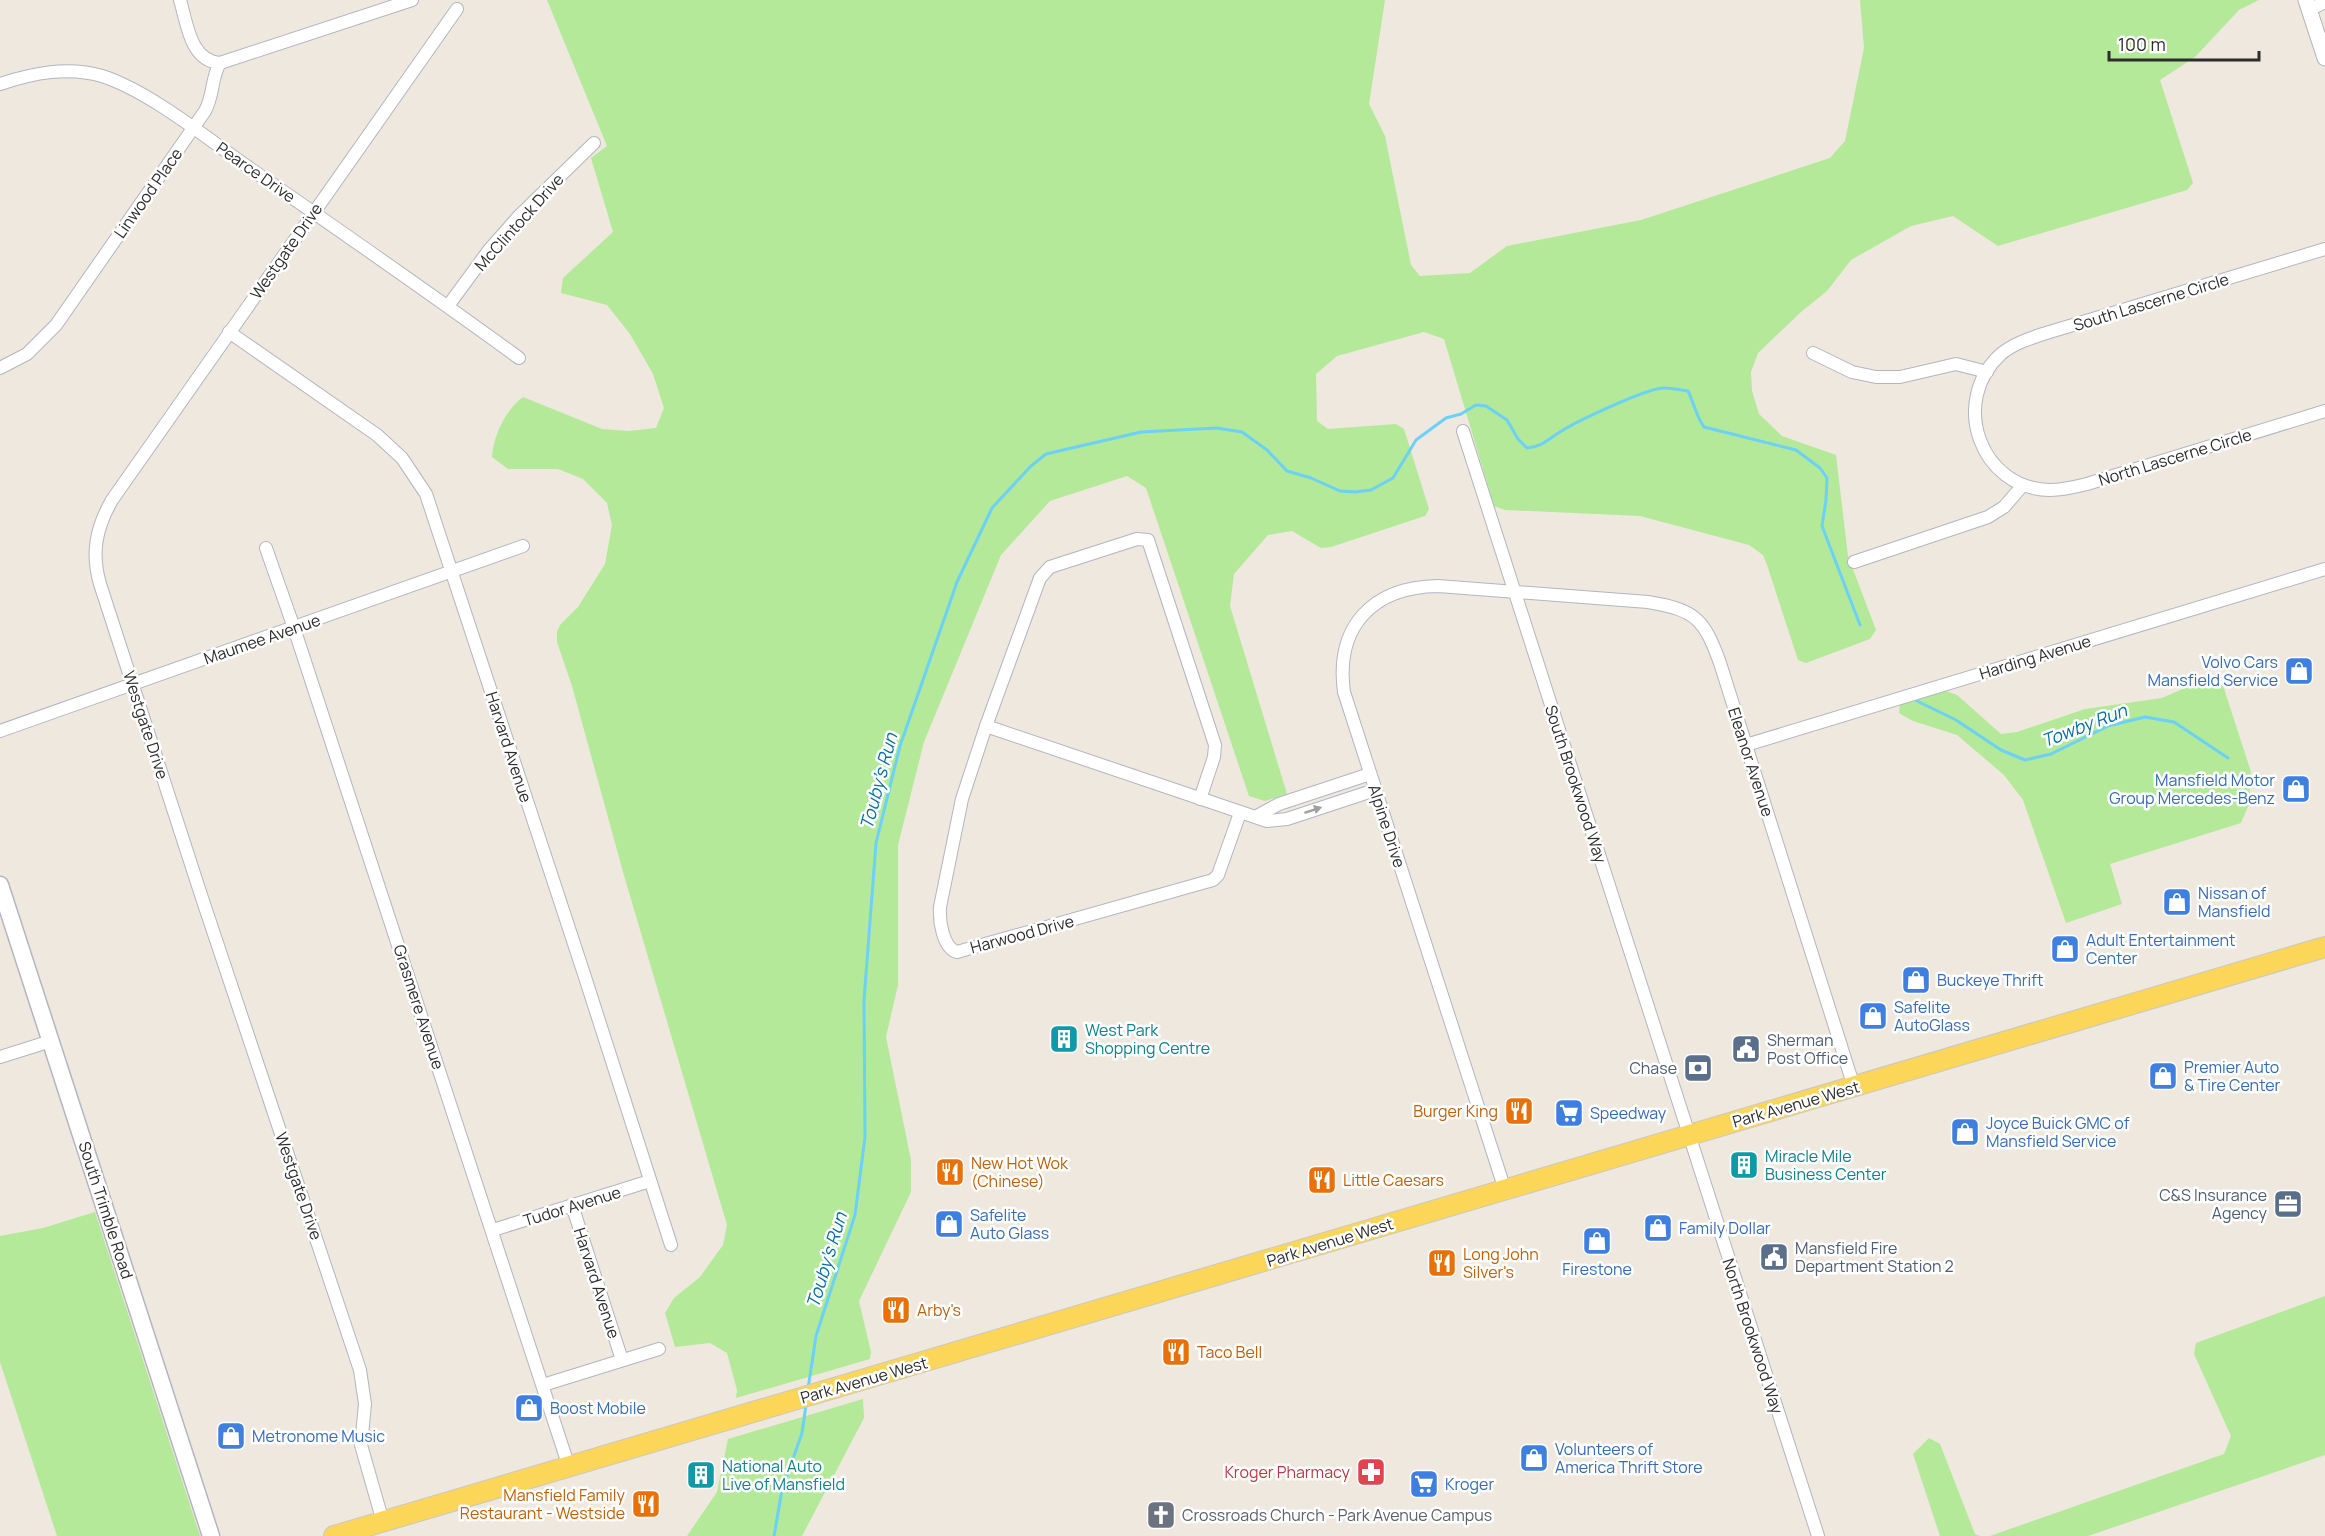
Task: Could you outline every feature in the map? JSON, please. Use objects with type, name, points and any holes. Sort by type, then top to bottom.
[{"type":"main road","name":"South Trimble Road","points":[[1,893],[212,1536]]},
{"type":"main road","name":"Park Avenue West","points":[[334,1536],[377,1528],[569,1467],[2325,947]]},
{"type":"street","points":[[180,0],[198,52],[205,60],[220,63],[412,0]]},
{"type":"street","points":[[2325,2],[2307,5],[2325,58]]},
{"type":"street","name":"Westgate Drive","points":[[377,1528],[361,1445],[365,1404],[360,1370],[198,887],[97,572],[95,552],[98,531],[112,500],[457,9]]},
{"type":"street","name":"Linwood Place","points":[[0,368],[27,354],[49,334],[209,104],[213,95],[215,71],[220,63]]},
{"type":"street","name":"Pearce Drive","points":[[0,84],[46,72],[65,71],[102,76],[128,87],[314,212],[519,358]]},
{"type":"street","name":"McClintock Drive","points":[[448,306],[489,250],[519,216],[594,143]]},
{"type":"street","name":"South Lascerne Circle","points":[[1980,441],[1974,417],[1976,394],[1987,372],[2013,345],[2325,249]]},
{"type":"street","name":"Harvard Avenue","points":[[229,332],[377,435],[402,458],[426,494],[671,1245]]},
{"type":"street","points":[[1813,352],[1852,372],[1876,377],[1900,376],[1956,364],[1987,372]]},
{"type":"street","name":"North Lascerne Circle","points":[[1980,441],[2000,470],[2022,485],[2051,490],[2087,484],[2325,411]]},
{"type":"street","name":"South Brookwood Way","points":[[1463,431],[1688,1136]]},
{"type":"street","points":[[1854,562],[1988,517],[2004,507],[2022,485]]},
{"type":"street","name":"Harwood Drive","points":[[1200,799],[1214,758],[1215,745],[1150,546],[1144,538],[1050,567],[1044,571],[986,726],[958,815],[940,907],[940,921],[948,946],[957,952],[1213,880],[1218,875],[1240,813]]},
{"type":"street","name":"Maumee Avenue","points":[[0,731],[523,546]]},
{"type":"street","name":"Grasmere Avenue","points":[[266,548],[493,1230],[569,1467]]},
{"type":"street","name":"Harding Avenue","points":[[1746,745],[2325,569]]},
{"type":"street","name":"Alpine Drive","points":[[1505,1190],[1370,774],[1343,680],[1343,654],[1346,642],[1358,620],[1366,611],[1385,598],[1422,586],[1515,593]]},
{"type":"street","name":"Eleanor Avenue","points":[[1515,593],[1666,605],[1688,613],[1705,628],[1746,745],[1854,1087]]},
{"type":"street","points":[[986,726],[1267,821],[1287,819],[1375,790]]},
{"type":"street","points":[[1257,816],[1279,804],[1370,774]]},
{"type":"street","points":[[0,1057],[51,1041]]},
{"type":"street","name":"North Brookwood Way","points":[[1688,1136],[1818,1536]]},
{"type":"street","name":"Tudor Avenue","points":[[493,1230],[650,1181]]},
{"type":"street","name":"Harvard Avenue","points":[[572,1205],[622,1360]]},
{"type":"street","points":[[543,1385],[659,1349]]},
{"type":"green space","points":[[547,0],[1385,0],[1369,104],[1385,136],[1411,265],[1420,276],[1470,273],[1507,246],[1641,220],[1830,158],[1845,141],[1864,48],[1860,0],[2259,0],[2239,10],[2195,57],[2160,80],[2193,183],[2187,190],[1998,246],[1953,216],[1911,226],[1851,260],[1827,291],[1758,353],[1751,372],[1752,391],[1759,414],[1782,436],[1836,455],[1848,556],[1876,630],[1870,639],[1806,663],[1798,660],[1763,555],[1749,545],[1640,516],[1505,510],[1494,506],[1444,339],[1424,332],[1337,356],[1316,374],[1317,421],[1328,429],[1396,424],[1404,429],[1429,509],[1425,516],[1331,547],[1321,548],[1292,531],[1268,535],[1234,574],[1230,606],[1287,794],[1265,801],[1249,796],[1146,488],[1127,476],[1050,501],[1001,555],[924,742],[898,845],[898,985],[886,1037],[911,1160],[911,1192],[859,1301],[871,1352],[870,1359],[736,1398],[737,1390],[727,1353],[710,1343],[675,1347],[665,1313],[674,1298],[700,1277],[723,1245],[727,1225],[623,872],[572,686],[557,642],[560,625],[578,607],[605,564],[612,525],[607,503],[583,479],[558,469],[508,469],[492,457],[495,441],[506,416],[523,397],[602,429],[629,431],[656,428],[664,408],[653,374],[630,334],[607,305],[561,293],[563,278],[613,232],[591,158],[607,146]]},
{"type":"green space","points":[[2219,673],[2251,772],[2249,804],[2241,823],[2110,864],[2122,904],[2066,923],[2023,800],[2004,775],[1957,735],[1913,721],[1899,713],[1900,702],[1943,690],[1957,695],[2001,734],[2017,732],[2085,709],[2162,698]]},
{"type":"green space","points":[[95,1212],[200,1536],[57,1536],[0,1362],[0,1236],[43,1228]]},
{"type":"green space","points":[[2325,1296],[2325,1455],[2088,1536],[1990,1536],[2224,1454],[2231,1436],[2194,1354],[2196,1343]]},
{"type":"green space","points":[[863,1399],[864,1418],[802,1536],[687,1536],[717,1492],[728,1439]]},
{"type":"green space","points":[[1929,1438],[1940,1444],[1975,1534],[1980,1536],[1940,1536],[1913,1454]]},
{"type":"waterway","name":"Touby's Run","points":[[808,1389],[816,1336],[855,1215],[865,1137],[864,1000],[876,843],[900,746],[957,582],[992,508],[1031,466],[1046,454],[1141,432],[1217,428],[1242,432],[1267,450],[1287,471],[1311,478],[1340,491],[1355,492],[1371,490],[1393,478],[1416,440],[1446,418],[1461,414],[1476,405],[1486,406],[1507,420],[1518,439],[1527,448],[1541,444],[1581,420],[1643,393],[1664,388],[1688,391],[1704,427],[1796,450],[1820,468],[1827,478],[1822,526],[1860,625]]},
{"type":"waterway","name":"Towby Run","points":[[1917,701],[1956,720],[2001,750],[2025,760],[2051,754],[2108,726],[2145,717],[2174,722],[2228,758]]},
{"type":"waterway","name":"Touby's Run","points":[[774,1536],[782,1490],[802,1433],[806,1405]]},
{"type":"place","name":"Volvo Cars Mansfield Service","points":[[2299,671]]},
{"type":"place","name":"Mansfield Motor Group Mercedes-Benz","points":[[2296,789]]},
{"type":"place","name":"Nissan of Mansfield","points":[[2177,902]]},
{"type":"place","name":"Adult Entertainment Center","points":[[2065,949]]},
{"type":"place","name":"Buckeye Thrift","points":[[1916,980]]},
{"type":"place","name":"Safelite AutoGlass","points":[[1873,1016]]},
{"type":"place","name":"West Park Shopping Centre","points":[[1064,1039]]},
{"type":"place","name":"Sherman Post Office","points":[[1746,1049]]},
{"type":"place","name":"Chase","points":[[1698,1068]]},
{"type":"place","name":"Premier Auto & Tire Center","points":[[2163,1076]]},
{"type":"place","name":"Burger King","points":[[1519,1111]]},
{"type":"place","name":"Speedway","points":[[1569,1113]]},
{"type":"place","name":"Joyce Buick GMC of Mansfield Service","points":[[1965,1132]]},
{"type":"place","name":"Miracle Mile Business Center","points":[[1744,1165]]},
{"type":"place","name":"New Hot Wok (Chinese)","points":[[950,1172]]},
{"type":"place","name":"Little Caesars","points":[[1322,1180]]},
{"type":"place","name":"C&S Insurance Agency","points":[[2288,1204]]},
{"type":"place","name":"Safelite Auto Glass","points":[[949,1224]]},
{"type":"place","name":"Family Dollar","points":[[1658,1228]]},
{"type":"place","name":"Firestone","points":[[1597,1241]]},
{"type":"place","name":"Mansfield Fire Department Station 2","points":[[1774,1257]]},
{"type":"place","name":"Long John Silver's","points":[[1442,1263]]},
{"type":"place","name":"Arby's","points":[[896,1310]]},
{"type":"place","name":"Taco Bell","points":[[1176,1352]]},
{"type":"place","name":"Boost Mobile","points":[[529,1408]]},
{"type":"place","name":"Metronome Music","points":[[231,1436]]},
{"type":"place","name":"Volunteers of America Thrift Store","points":[[1534,1458]]},
{"type":"place","name":"Kroger Pharmacy","points":[[1371,1472]]},
{"type":"place","name":"National Auto Live of Mansfield","points":[[701,1475]]},
{"type":"place","name":"Kroger","points":[[1424,1484]]},
{"type":"place","name":"Mansfield Family Restaurant - Westside","points":[[646,1504]]},
{"type":"place","name":"Crossroads Church - Park Avenue Campus","points":[[1161,1515]]}]
